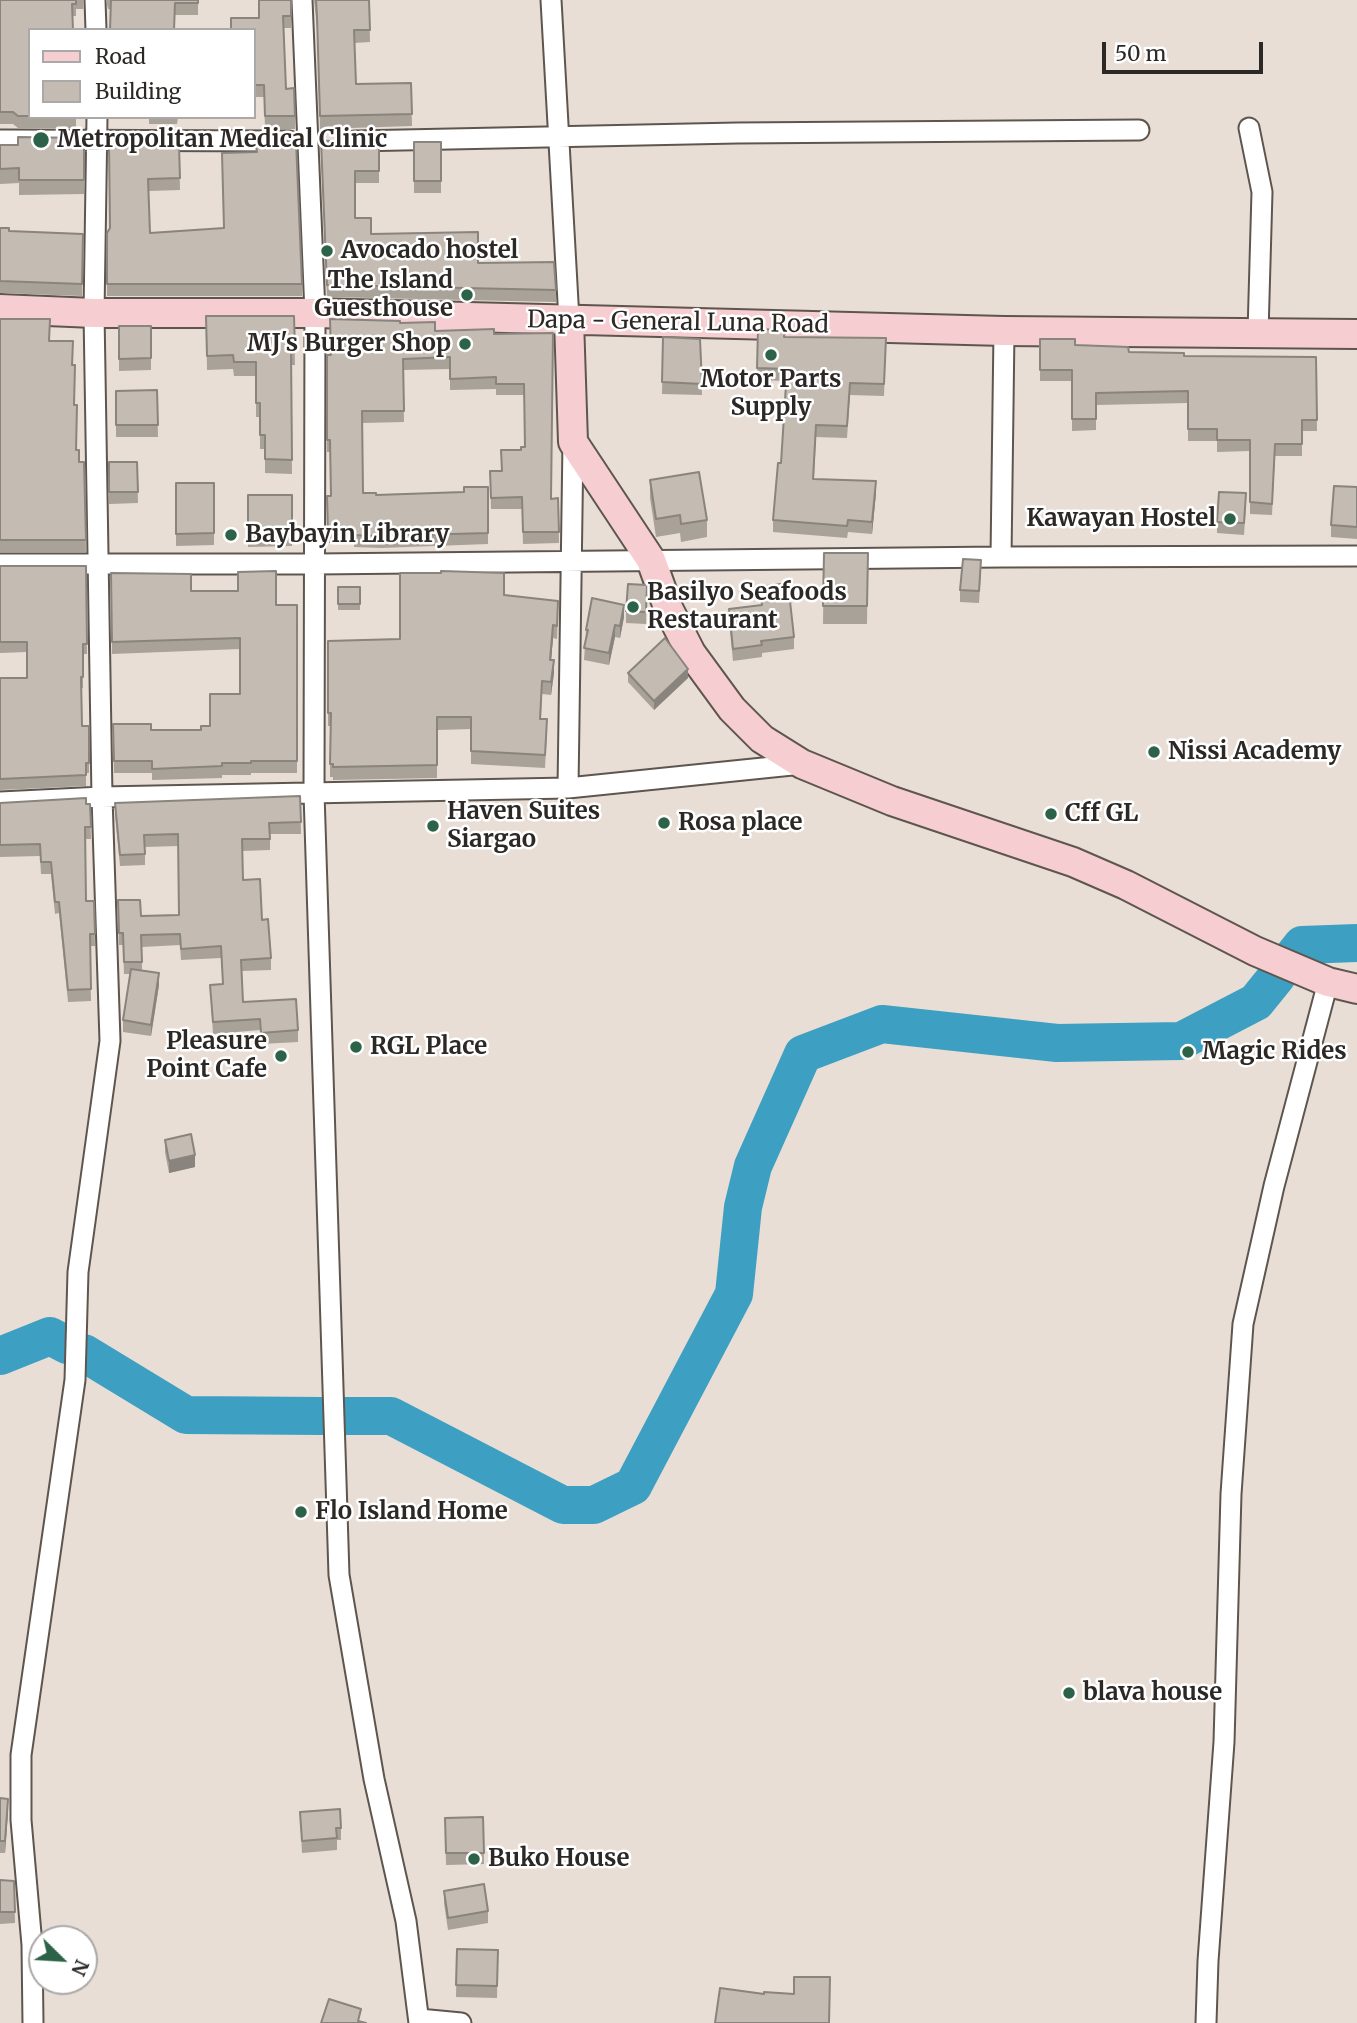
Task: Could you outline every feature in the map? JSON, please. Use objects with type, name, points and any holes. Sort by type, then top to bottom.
[{"type":"main road","name":"Dapa - General Luna Road","points":[[0,309],[94,313],[315,313],[1004,331],[1357,334]]},
{"type":"main road","points":[[569,320],[573,442],[651,560],[669,610],[691,653],[733,709],[762,739],[802,764],[892,801],[1073,862],[1126,885],[1255,951],[1328,982],[1357,989]]},
{"type":"street","points":[[96,0],[96,28]]},
{"type":"street","points":[[302,0],[323,141],[315,313],[314,793],[339,1575],[374,1779],[406,1921],[419,2021],[461,2023]]},
{"type":"street","points":[[551,0],[569,320]]},
{"type":"street","points":[[33,2023],[32,1945],[21,1820],[21,1755],[75,1380],[78,1272],[110,1041],[102,797],[94,313],[97,119]]},
{"type":"street","points":[[1249,128],[1262,192],[1258,333]]},
{"type":"street","points":[[0,140],[323,141],[751,132],[1139,130]]},
{"type":"street","points":[[1001,557],[1004,331]]},
{"type":"street","points":[[568,788],[573,442]]},
{"type":"street","points":[[0,564],[1357,556]]},
{"type":"street","points":[[0,802],[102,797],[568,788],[802,764]]},
{"type":"street","points":[[1206,2023],[1224,1742],[1231,1494],[1243,1324],[1274,1186],[1328,982]]},
{"type":"building","points":[[0,0],[76,0],[76,4],[72,4],[73,28],[28,28],[28,116],[0,112]]},
{"type":"building","points":[[111,0],[198,0],[198,3],[175,3],[174,28],[110,28]]},
{"type":"building","points":[[259,0],[291,0],[291,16],[283,16],[286,89],[294,88],[295,116],[265,116],[264,85],[256,85],[256,28],[231,28],[231,18],[259,18]]},
{"type":"building","points":[[316,0],[369,0],[370,30],[354,30],[356,84],[411,83],[412,114],[320,116]]},
{"type":"building","points":[[18,137],[84,138],[84,180],[19,180],[19,168],[0,169],[0,145],[18,145]]},
{"type":"building","points":[[266,140],[296,141],[302,284],[107,284],[107,233],[110,228],[109,144],[179,146],[180,178],[148,179],[150,233],[224,228],[222,153],[257,152],[256,146],[266,146]]},
{"type":"building","points":[[379,140],[379,171],[355,171],[355,218],[371,218],[371,234],[478,232],[478,263],[554,262],[556,290],[327,285],[321,141]]},
{"type":"building","points":[[414,142],[441,142],[441,181],[414,181]]},
{"type":"building","points":[[0,228],[9,228],[9,231],[83,234],[82,284],[0,281]]},
{"type":"building","points":[[206,316],[294,316],[295,351],[291,351],[292,460],[265,459],[265,435],[260,435],[260,403],[256,403],[256,362],[234,362],[233,355],[207,356]]},
{"type":"building","points":[[0,319],[50,319],[49,341],[73,341],[74,405],[77,405],[76,450],[79,450],[79,462],[84,462],[86,540],[0,540]]},
{"type":"building","points":[[330,319],[435,322],[435,331],[494,329],[494,334],[553,333],[551,499],[558,498],[559,532],[523,532],[522,497],[491,498],[490,471],[502,471],[501,450],[521,450],[521,447],[525,447],[524,384],[496,384],[496,377],[450,379],[450,357],[403,359],[404,411],[362,411],[363,493],[376,495],[464,492],[464,487],[488,487],[488,533],[381,536],[328,532],[327,496],[331,496],[330,440],[327,440],[327,355],[331,355]]},
{"type":"building","points":[[119,326],[151,326],[151,358],[119,359]]},
{"type":"building","points":[[758,329],[785,330],[784,337],[886,338],[884,384],[850,383],[847,426],[816,425],[813,479],[876,481],[872,522],[848,520],[847,526],[773,520],[778,463],[781,463],[787,369],[757,368]]},
{"type":"building","points":[[663,337],[700,339],[702,384],[662,382]]},
{"type":"building","points":[[1040,339],[1075,339],[1075,345],[1128,347],[1129,352],[1184,353],[1184,356],[1316,357],[1317,420],[1302,420],[1302,444],[1275,444],[1272,504],[1250,502],[1250,440],[1217,440],[1217,429],[1188,429],[1188,391],[1096,393],[1096,419],[1072,419],[1072,370],[1040,370]]},
{"type":"building","points":[[157,390],[158,425],[116,425],[116,391]]},
{"type":"building","points":[[109,462],[137,462],[138,492],[109,492]]},
{"type":"building","points":[[699,472],[707,520],[681,524],[680,515],[656,519],[650,480]]},
{"type":"building","points":[[176,483],[214,483],[214,533],[176,534]]},
{"type":"building","points":[[1334,486],[1357,487],[1357,527],[1331,525]]},
{"type":"building","points":[[1219,492],[1246,493],[1244,523],[1217,522]]},
{"type":"building","points":[[248,495],[292,495],[292,535],[248,535]]},
{"type":"building","points":[[824,553],[868,553],[867,606],[823,606]]},
{"type":"building","points":[[963,559],[981,560],[979,591],[960,590]]},
{"type":"building","points":[[0,566],[86,566],[87,644],[83,644],[81,677],[82,726],[89,726],[89,763],[86,763],[86,775],[0,779],[0,678],[27,678],[27,642],[0,642]]},
{"type":"building","points":[[276,571],[276,605],[297,605],[297,761],[251,761],[222,763],[222,766],[152,769],[152,761],[114,761],[113,724],[151,724],[151,730],[201,730],[201,726],[210,726],[210,694],[240,694],[240,638],[112,642],[111,573],[191,574],[191,591],[238,591],[238,572]]},
{"type":"building","points":[[400,573],[504,573],[504,595],[558,601],[557,626],[553,625],[550,660],[554,660],[551,682],[542,681],[540,719],[547,719],[545,755],[471,751],[471,717],[437,717],[437,765],[333,767],[333,764],[330,764],[328,641],[400,639]]},
{"type":"building","points":[[788,583],[794,637],[761,641],[762,645],[733,649],[729,609],[762,605],[760,587]]},
{"type":"building","points":[[628,584],[647,585],[646,612],[626,611]]},
{"type":"building","points":[[338,587],[360,587],[360,604],[338,604]]},
{"type":"building","points":[[592,598],[624,605],[620,626],[615,625],[609,653],[584,648]]},
{"type":"building","points":[[665,638],[688,669],[654,701],[628,673]]},
{"type":"building","points":[[300,796],[301,822],[269,823],[270,839],[242,839],[243,880],[260,879],[262,920],[268,919],[271,958],[241,960],[243,1002],[296,999],[298,1030],[261,1033],[260,1019],[213,1022],[210,985],[223,984],[221,946],[181,949],[180,934],[141,935],[142,962],[124,962],[123,933],[119,933],[118,900],[140,900],[141,916],[179,915],[178,834],[144,835],[145,854],[120,855],[115,803]]},
{"type":"building","points":[[86,798],[86,804],[90,804],[91,827],[85,827],[86,901],[94,901],[95,934],[90,934],[91,989],[68,990],[59,902],[55,902],[51,862],[41,862],[40,844],[0,845],[0,803]]},
{"type":"building","points":[[131,969],[159,973],[151,1025],[123,1020]]},
{"type":"building","points":[[191,1134],[195,1155],[169,1161],[165,1140]]},
{"type":"building","points":[[0,1798],[8,1799],[5,1841],[0,1841]]},
{"type":"building","points":[[340,1809],[341,1828],[336,1828],[337,1838],[302,1841],[300,1812]]},
{"type":"building","points":[[483,1817],[484,1853],[446,1853],[445,1818]]},
{"type":"building","points":[[0,1880],[14,1881],[15,1912],[0,1912]]},
{"type":"building","points":[[484,1884],[488,1911],[448,1918],[444,1891]]},
{"type":"building","points":[[457,1949],[498,1950],[497,1986],[456,1985]]},
{"type":"building","points":[[794,1977],[830,1977],[829,2023],[715,2023],[720,1988],[764,1994],[794,1994]]},
{"type":"building","points":[[329,1999],[361,2009],[358,2021],[366,2023],[321,2023]]},
{"type":"waterway","points":[[1291,959],[1302,945],[1357,943]]},
{"type":"waterway","points":[[343,1416],[391,1416],[563,1505],[594,1505],[633,1486],[734,1294],[743,1207],[753,1166],[803,1054],[882,1024],[1057,1043],[1181,1041],[1256,1002],[1277,976]]},
{"type":"waterway","points":[[0,1356],[50,1336],[67,1345]]},
{"type":"waterway","points":[[84,1353],[186,1415],[322,1416]]},
{"type":"place","name":"Metropolitan Medical Clinic","points":[[41,140]]},
{"type":"place","name":"Avocado hostel","points":[[327,251]]},
{"type":"place","name":"The Island Guesthouse","points":[[467,295]]},
{"type":"place","name":"MJ's Burger Shop","points":[[465,344]]},
{"type":"place","name":"Motor Parts Supply","points":[[771,355]]},
{"type":"place","name":"Kawayan Hostel","points":[[1230,519]]},
{"type":"place","name":"Baybayin Library","points":[[231,535]]},
{"type":"place","name":"Basilyo Seafoods Restaurant","points":[[633,607]]},
{"type":"place","name":"Nissi Academy","points":[[1154,752]]},
{"type":"place","name":"Cff GL","points":[[1051,814]]},
{"type":"place","name":"Rosa place","points":[[664,823]]},
{"type":"place","name":"Haven Suites Siargao","points":[[433,826]]},
{"type":"place","name":"RGL Place","points":[[356,1047]]},
{"type":"place","name":"Magic Rides","points":[[1188,1052]]},
{"type":"place","name":"Pleasure Point Cafe","points":[[281,1056]]},
{"type":"place","name":"Flo Island Home","points":[[301,1512]]},
{"type":"place","name":"blava house","points":[[1069,1693]]},
{"type":"place","name":"Buko House","points":[[474,1859]]}]
